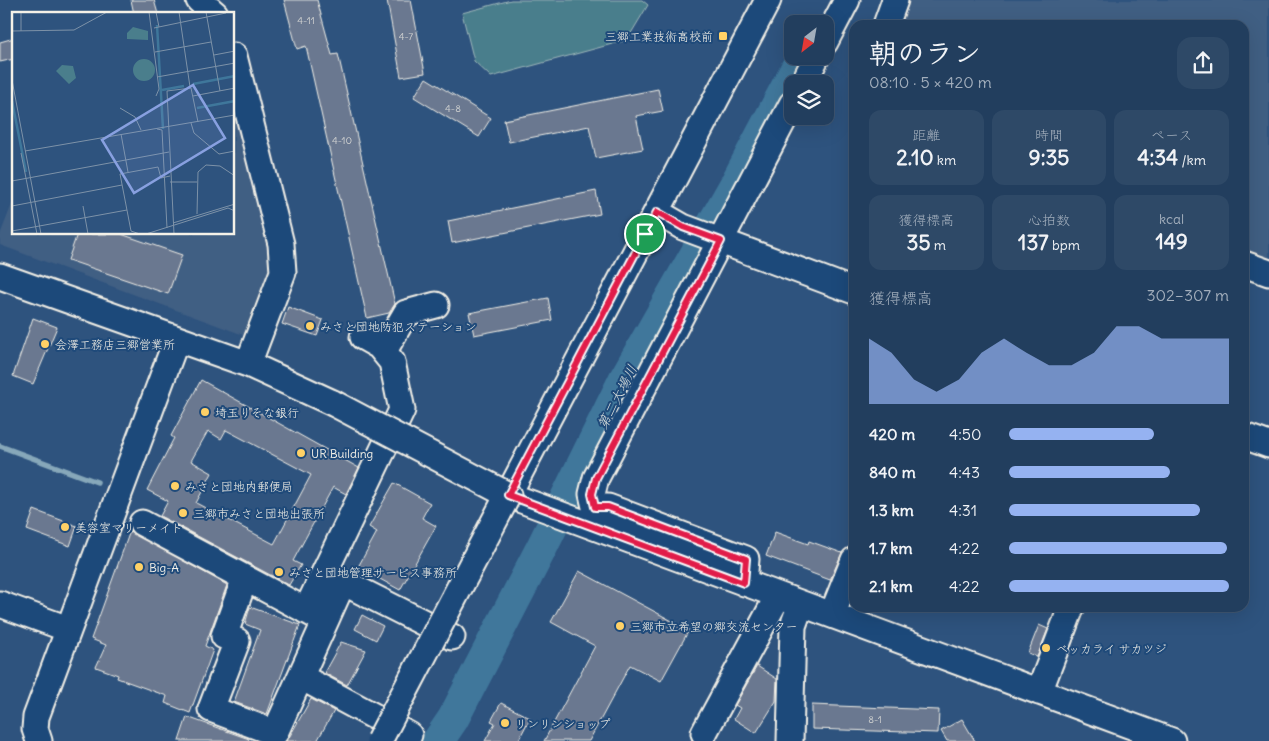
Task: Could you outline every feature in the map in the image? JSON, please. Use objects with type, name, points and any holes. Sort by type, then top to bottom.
[{"type":"street","points":[[199,0],[214,12]]},
{"type":"street","points":[[379,741],[768,0]]},
{"type":"street","points":[[834,25],[847,0]]},
{"type":"street","points":[[888,20],[895,0]]},
{"type":"street","points":[[235,60],[283,258],[282,272],[248,364]]},
{"type":"street","points":[[744,583],[746,559],[608,507],[595,507],[592,494],[596,478],[784,119]]},
{"type":"street","points":[[657,212],[683,227],[849,289]]},
{"type":"street","points":[[1249,266],[1269,273]]},
{"type":"street","points":[[0,276],[176,341],[248,364],[333,403],[508,495],[1172,741]]},
{"type":"street","points":[[384,351],[406,313],[436,305]]},
{"type":"street","points":[[245,578],[224,636],[237,641],[211,709],[275,734],[301,677],[316,616],[334,578],[402,410],[392,362],[384,351],[363,337]]},
{"type":"street","points":[[39,741],[35,729],[36,717],[176,341]]},
{"type":"street","points":[[1249,438],[1269,445]]},
{"type":"street","points":[[142,523],[316,616]]},
{"type":"street","points":[[832,615],[849,572]]},
{"type":"street","points":[[334,578],[452,637]]},
{"type":"street","points":[[704,733],[789,600]]},
{"type":"street","points":[[789,600],[793,626],[790,741]]},
{"type":"street","points":[[0,604],[68,629]]},
{"type":"street","points":[[1039,692],[1069,612]]},
{"type":"street","points":[[301,677],[409,735]]},
{"type":"shaded area","points":[[910,0],[1269,0],[1269,258],[1249,251],[1249,20],[902,20]]},
{"type":"shaded area","points":[[235,94],[274,267],[249,337],[0,245],[0,235],[12,204],[12,235],[235,235]]},
{"type":"green space","points":[[511,0],[642,0],[648,5],[627,40],[491,77],[474,61],[462,13]]},
{"type":"building","points":[[131,0],[154,0],[157,12],[134,12]]},
{"type":"building","points":[[284,0],[317,0],[332,55],[338,54],[395,304],[389,313],[367,318],[306,46],[297,49]]},
{"type":"building","points":[[387,0],[411,0],[425,73],[401,77]]},
{"type":"building","points":[[12,39],[12,59],[0,62],[0,42]]},
{"type":"building","points":[[426,78],[491,118],[479,137],[414,97]]},
{"type":"building","points":[[658,89],[663,111],[636,116],[643,149],[596,158],[589,126],[509,142],[504,120]]},
{"type":"building","points":[[596,191],[600,214],[452,243],[448,221]]},
{"type":"building","points":[[77,235],[124,235],[182,255],[168,294],[68,260]]},
{"type":"building","points":[[548,298],[552,320],[474,335],[469,313]]},
{"type":"building","points":[[288,307],[323,320],[317,336],[282,324]]},
{"type":"building","points":[[33,318],[57,327],[33,384],[13,376]]},
{"type":"building","points":[[201,380],[359,468],[346,494],[333,487],[293,561],[301,565],[289,585],[160,516],[168,501],[147,490],[174,438],[171,436]],"holes":[[[226,430],[311,475],[274,544],[196,503],[212,473],[191,461],[208,431],[221,439]]]},
{"type":"building","points":[[394,483],[430,503],[422,518],[436,526],[400,590],[358,567],[377,532],[369,527]]},
{"type":"building","points":[[34,510],[77,526],[70,546],[27,530]]},
{"type":"building","points":[[130,531],[227,585],[205,646],[213,650],[190,713],[165,703],[167,696],[117,678],[118,675],[96,667],[106,645],[91,639]]},
{"type":"building","points":[[775,532],[808,544],[809,541],[842,553],[830,580],[766,556]]},
{"type":"building","name":"三郷市立希望の郷交流センター","points":[[579,571],[689,630],[661,681],[630,665],[589,741],[544,741],[595,646],[551,622]]},
{"type":"building","points":[[250,607],[300,625],[267,714],[234,702],[260,630],[245,624]]},
{"type":"building","points":[[362,615],[383,626],[376,640],[355,629]]},
{"type":"building","points":[[1039,625],[1048,629],[1037,657],[1028,653]]},
{"type":"building","points":[[341,642],[366,650],[347,685],[326,674],[325,671]]},
{"type":"building","points":[[757,666],[777,679],[776,701],[756,733],[734,719],[740,708],[735,705]]},
{"type":"building","points":[[311,699],[334,711],[317,741],[287,741]]},
{"type":"building","points":[[501,703],[530,718],[518,741],[485,741],[495,723],[491,721]]},
{"type":"building","points":[[812,705],[939,710],[938,733],[812,729]]},
{"type":"building","points":[[187,717],[249,739],[248,741],[179,741]]},
{"type":"building","points":[[962,719],[975,741],[947,741],[941,731]]},
{"type":"waterway","name":"第二大場川","points":[[438,741],[453,719],[542,547],[624,380],[735,185],[798,65]]},
{"type":"waterway","points":[[0,446],[97,482]]},
{"type":"place","name":"三郷工業技術高校前","points":[[723,36]]},
{"type":"place","name":"みさと団地防犯ステーション","points":[[310,326]]},
{"type":"place","name":"会澤工務店三郷営業所","points":[[45,344]]},
{"type":"place","name":"埼玉りそな銀行","points":[[205,412]]},
{"type":"place","name":"UR Building","points":[[301,453]]},
{"type":"place","name":"みさと団地内郵便局","points":[[175,486]]},
{"type":"place","name":"三郷市みさと団地出張所","points":[[183,513]]},
{"type":"place","name":"美容室マリーメイト","points":[[65,527]]},
{"type":"place","name":"Big-A","points":[[139,567]]},
{"type":"place","name":"みさと団地管理サービス事務所","points":[[279,572]]},
{"type":"place","name":"三郷市立希望の郷交流センター","points":[[620,626]]},
{"type":"place","name":"ベッカライ サカツジ","points":[[1046,648]]},
{"type":"place","name":"リンリンショップ","points":[[505,723]]},
{"type":"route","points":[[657,212],[683,227],[721,241],[596,478],[592,494],[595,507],[608,507],[746,559],[744,583],[508,495],[645,234],[657,212]]}]
